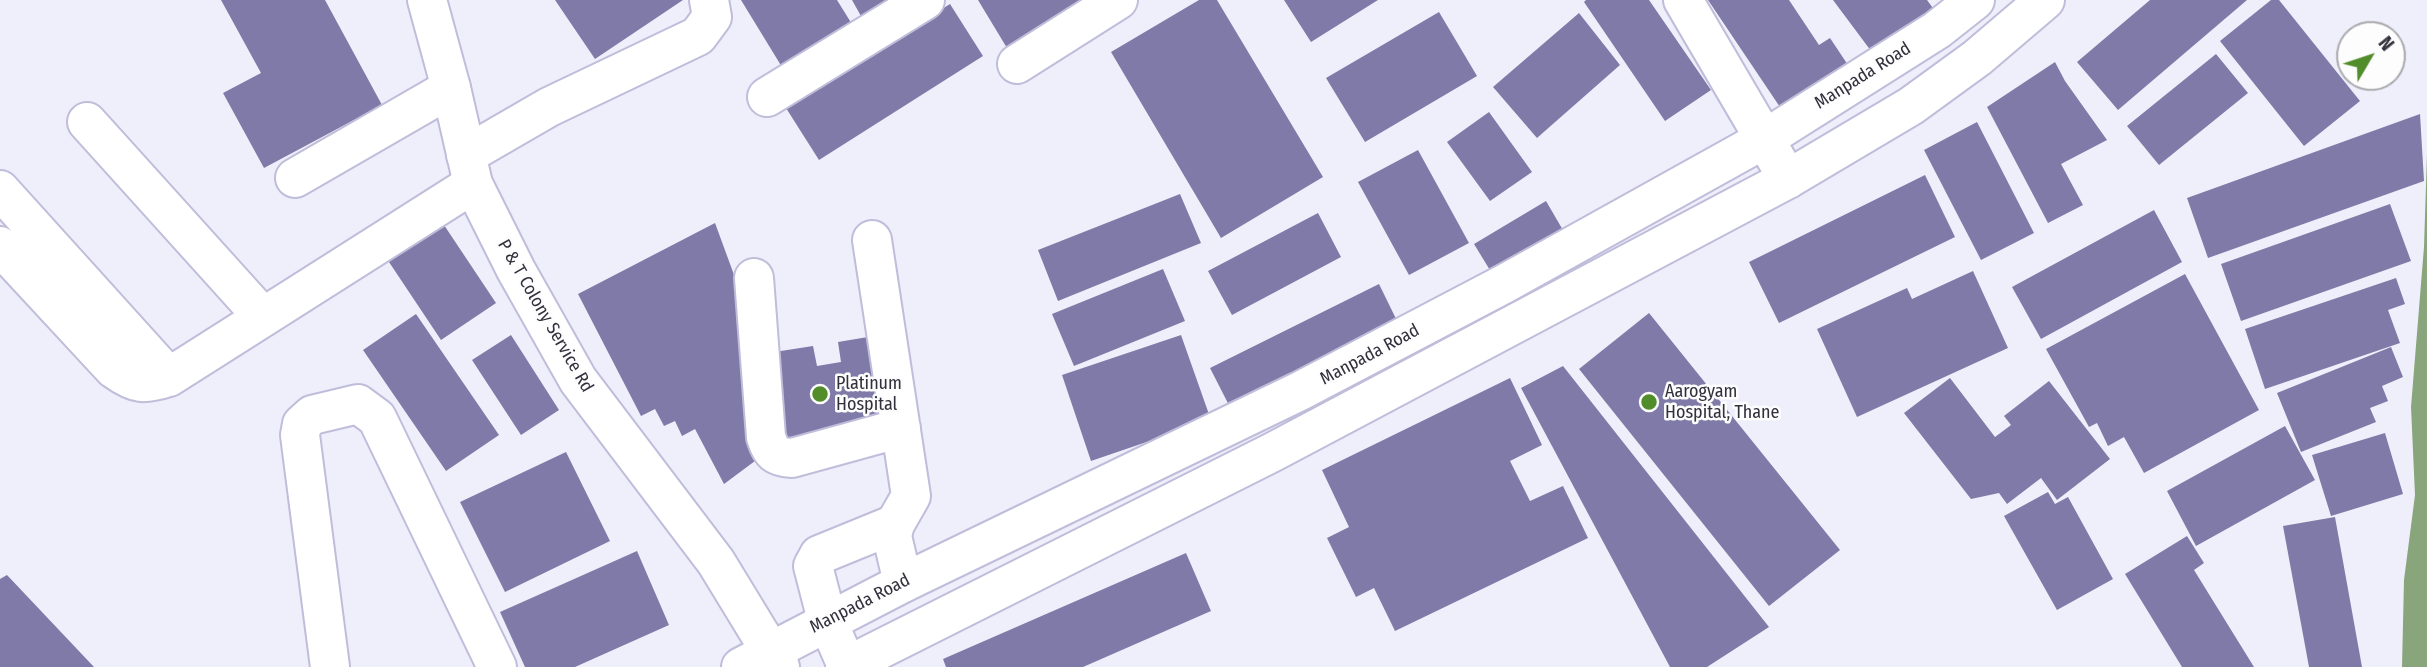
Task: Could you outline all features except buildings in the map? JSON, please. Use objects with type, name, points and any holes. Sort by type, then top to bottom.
[{"type":"street","name":"P & T Colony Service Rd","points":[[427,0],[470,169],[516,270],[578,380],[716,562],[763,661]]},
{"type":"street","points":[[0,246],[114,369],[127,379],[140,384],[169,377],[263,317],[470,169],[549,107],[698,36],[712,17],[709,0]]},
{"type":"street","points":[[767,97],[925,0]]},
{"type":"street","points":[[1017,64],[1118,0]]},
{"type":"street","points":[[1683,0],[1788,179]]},
{"type":"street","name":"Manpada Road","points":[[763,661],[827,620],[1300,391],[1504,284],[1763,140],[1937,30],[1975,0]]},
{"type":"street","points":[[895,524],[820,555],[815,560],[813,566],[827,620],[846,666],[1108,536],[1788,179],[1911,106],[1977,58],[2045,0]]},
{"type":"street","points":[[295,178],[451,88]]},
{"type":"street","points":[[87,122],[263,317]]},
{"type":"street","points":[[0,190],[169,377]]},
{"type":"street","points":[[872,240],[911,496],[895,524],[892,536],[902,583]]},
{"type":"street","points":[[754,278],[766,437],[770,451],[778,458],[792,458],[901,428]]},
{"type":"street","points":[[1504,284],[1522,320]]},
{"type":"street","points":[[330,667],[300,435],[302,424],[312,415],[358,404],[377,418],[497,667]]},
{"type":"street","points":[[1087,493],[1108,536]]},
{"type":"shaded area","points":[[2427,154],[2427,667],[2402,667],[2404,580],[2415,495],[2411,407],[2424,247]]},
{"type":"place","name":"Platinum Hospital","points":[[820,394]]},
{"type":"place","name":"Aarogyam Hospital, Thane","points":[[1649,402]]}]
